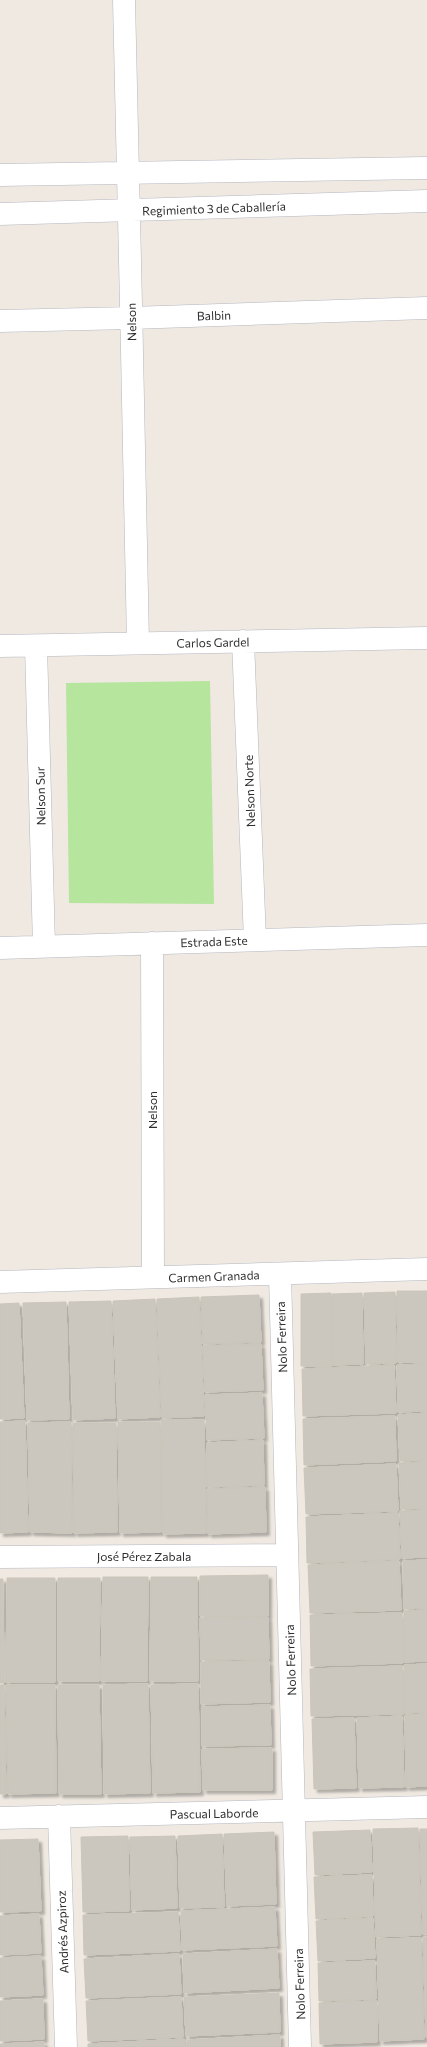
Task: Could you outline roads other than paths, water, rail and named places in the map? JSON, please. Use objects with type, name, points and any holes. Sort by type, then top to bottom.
[{"type":"street","name":"Nelson","points":[[124,0],[130,210],[138,643]]},
{"type":"street","points":[[0,175],[427,168]]},
{"type":"street","name":"Regimiento 3 de Caballería","points":[[0,214],[427,200]]},
{"type":"street","name":"Balbin","points":[[0,321],[427,308]]},
{"type":"street","name":"Carlos Gardel","points":[[0,646],[427,638]]},
{"type":"street","name":"Nelson Norte","points":[[243,641],[255,940]]},
{"type":"street","name":"Nelson Sur","points":[[36,646],[44,946]]},
{"type":"street","name":"Estrada Este","points":[[0,948],[427,935]]},
{"type":"street","name":"Nelson","points":[[152,943],[153,1277]]},
{"type":"street","name":"Carmen Granada","points":[[0,1282],[427,1269]]},
{"type":"street","name":"Nolo Ferreira","points":[[280,1274],[300,2047]]},
{"type":"street","name":"José Pérez Zabala","points":[[0,1557],[287,1555]]},
{"type":"street","name":"Pascual Laborde","points":[[0,1818],[427,1807]]},
{"type":"street","name":"Andrés Azpiroz","points":[[59,1816],[66,2047]]}]
